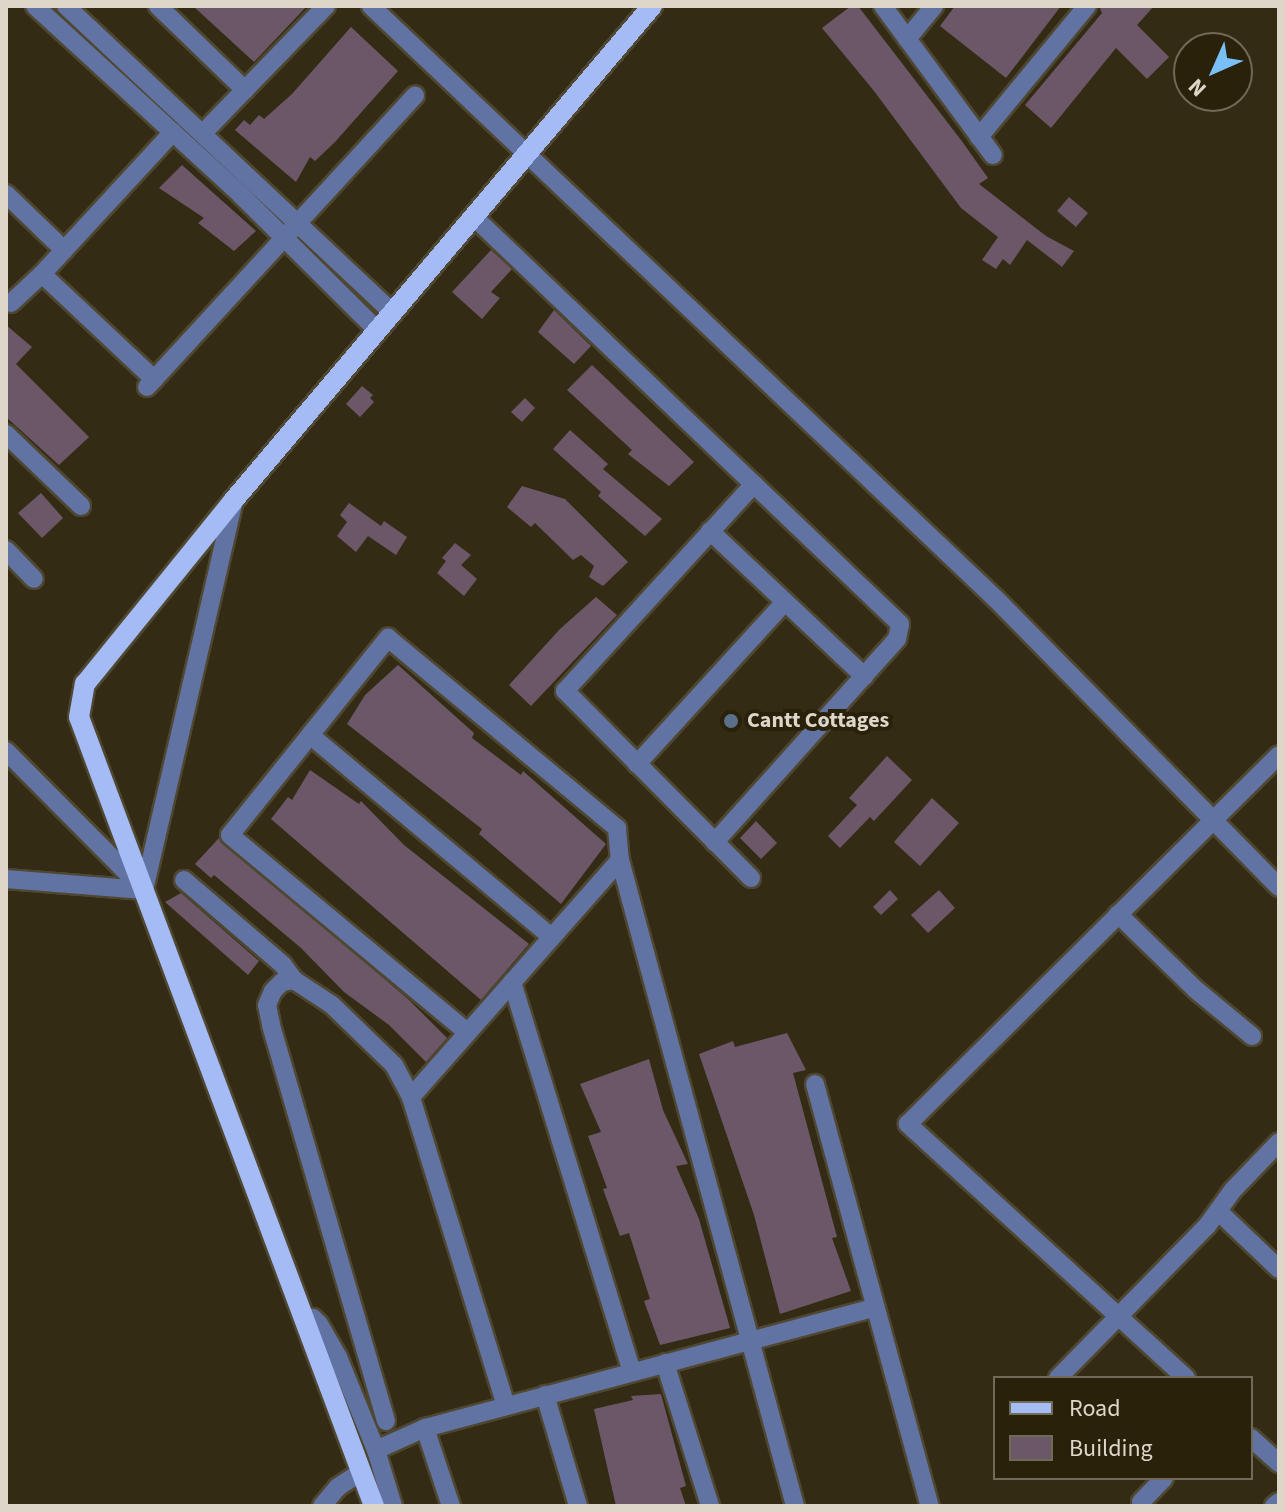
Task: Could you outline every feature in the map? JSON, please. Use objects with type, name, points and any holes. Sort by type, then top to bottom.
[{"type":"main road","points":[[374,1506],[79,717],[85,684],[233,501],[652,6]]},
{"type":"street","points":[[35,6],[173,132],[377,330]]},
{"type":"street","points":[[158,6],[245,90]]},
{"type":"street","points":[[204,132],[326,6]]},
{"type":"street","points":[[371,6],[996,599],[1279,887]]},
{"type":"street","points":[[883,6],[993,155]]},
{"type":"street","points":[[907,39],[934,6]]},
{"type":"street","points":[[979,137],[1087,6]]},
{"type":"street","points":[[70,7],[393,313]]},
{"type":"street","points":[[42,274],[150,383],[415,96]]},
{"type":"street","points":[[11,303],[42,274],[173,132]]},
{"type":"street","points":[[6,194],[64,250]]},
{"type":"street","points":[[474,217],[900,624],[897,639],[715,842]]},
{"type":"street","points":[[6,434],[81,506]]},
{"type":"street","points":[[751,878],[565,691],[754,484]]},
{"type":"street","points":[[144,890],[233,501]]},
{"type":"street","points":[[710,531],[864,676]]},
{"type":"street","points":[[6,550],[34,579]]},
{"type":"street","points":[[637,764],[785,602]]},
{"type":"street","points":[[467,1032],[230,835],[388,638],[617,828],[620,860],[795,1506]]},
{"type":"street","points":[[310,735],[552,937]]},
{"type":"street","points":[[6,751],[144,890]]},
{"type":"street","points":[[1184,1376],[908,1124],[1279,755]]},
{"type":"street","points":[[411,1097],[620,860]]},
{"type":"street","points":[[6,879],[144,890]]},
{"type":"street","points":[[184,880],[283,965],[294,980],[332,1005],[394,1065],[411,1097],[506,1406]]},
{"type":"street","points":[[1118,914],[1195,989],[1252,1036]]},
{"type":"street","points":[[294,980],[282,982],[273,991],[267,1005],[386,1421]]},
{"type":"street","points":[[512,982],[632,1371]]},
{"type":"street","points":[[815,1084],[930,1506]]},
{"type":"street","points":[[1060,1376],[1120,1317],[1279,1142]]},
{"type":"street","points":[[1218,1211],[1279,1269]]},
{"type":"street","points":[[376,1450],[425,1428],[874,1308]]},
{"type":"street","points":[[304,1317],[313,1318],[319,1324],[338,1357],[376,1450],[393,1506]]},
{"type":"street","points":[[665,1363],[710,1506]]},
{"type":"street","points":[[1158,1376],[1170,1363]]},
{"type":"street","points":[[545,1395],[578,1506]]},
{"type":"street","points":[[425,1428],[451,1506]]},
{"type":"street","points":[[1253,1440],[1279,1463]]},
{"type":"street","points":[[322,1506],[338,1487],[361,1472]]},
{"type":"street","points":[[1141,1502],[1162,1480]]},
{"type":"street","points":[[1274,1506],[1279,1502]]},
{"type":"building","points":[[193,6],[307,6],[254,62]]},
{"type":"building","points":[[851,6],[858,6],[961,140],[988,178],[979,184],[1046,236],[1074,251],[1062,267],[1027,240],[1010,265],[1003,259],[996,269],[982,260],[998,237],[961,208],[874,91],[822,28]]},
{"type":"building","points":[[955,6],[1061,6],[1006,78],[940,26]]},
{"type":"building","points":[[1099,6],[1154,6],[1137,25],[1169,57],[1147,79],[1116,48],[1051,128],[1025,105],[1102,13]]},
{"type":"building","points":[[351,27],[398,71],[335,142],[315,161],[310,157],[296,182],[235,130],[244,120],[250,125],[259,115],[264,119],[292,94]]},
{"type":"building","points":[[182,165],[256,231],[234,251],[198,223],[204,218],[159,188]]},
{"type":"building","points":[[1069,197],[1088,213],[1076,227],[1057,211]]},
{"type":"building","points":[[491,250],[512,269],[491,292],[500,298],[482,319],[452,292]]},
{"type":"building","points":[[554,310],[591,346],[574,364],[538,332]]},
{"type":"building","points":[[6,325],[32,347],[16,364],[89,437],[59,465],[6,417]]},
{"type":"building","points":[[592,365],[694,462],[669,486],[628,454],[632,450],[567,390]]},
{"type":"building","points":[[362,386],[373,395],[370,398],[374,402],[360,417],[346,404]]},
{"type":"building","points":[[525,398],[535,408],[522,422],[511,412]]},
{"type":"building","points":[[570,430],[608,464],[603,469],[662,519],[645,536],[598,496],[601,492],[553,449]]},
{"type":"building","points":[[522,486],[565,499],[628,562],[603,586],[589,577],[594,566],[581,555],[573,560],[535,523],[531,527],[507,507]]},
{"type":"building","points":[[41,493],[63,518],[42,538],[18,513]]},
{"type":"building","points":[[349,503],[381,526],[384,521],[407,537],[396,555],[368,536],[356,552],[337,536],[347,522],[340,515]]},
{"type":"building","points":[[455,543],[471,555],[461,565],[477,579],[464,596],[437,573],[446,561],[442,558]]},
{"type":"building","points":[[596,597],[617,615],[531,706],[509,685],[560,629]]},
{"type":"building","points":[[398,665],[474,733],[472,738],[521,775],[523,771],[606,844],[561,904],[479,834],[482,829],[347,724],[365,695]]},
{"type":"building","points":[[887,756],[912,780],[874,821],[870,817],[840,848],[828,836],[857,805],[849,798]]},
{"type":"building","points":[[310,770],[359,804],[361,801],[404,845],[529,944],[481,1000],[271,819],[288,797],[292,800]]},
{"type":"building","points":[[932,798],[959,823],[920,866],[894,842]]},
{"type":"building","points":[[756,821],[777,843],[761,859],[740,838]]},
{"type":"building","points":[[219,838],[408,999],[447,1038],[426,1062],[389,1025],[344,992],[301,948],[214,875],[211,878],[195,864]]},
{"type":"building","points":[[890,890],[898,899],[881,915],[873,907]]},
{"type":"building","points":[[939,890],[955,908],[928,933],[911,915]]},
{"type":"building","points":[[181,893],[259,961],[248,975],[165,902]]},
{"type":"building","points":[[787,1033],[806,1070],[793,1073],[837,1237],[832,1238],[851,1291],[780,1314],[754,1215],[699,1054],[733,1041],[735,1047]]},
{"type":"building","points":[[649,1059],[663,1110],[688,1164],[676,1166],[699,1219],[730,1328],[660,1345],[644,1301],[650,1299],[629,1233],[620,1236],[603,1189],[607,1188],[588,1136],[601,1132],[580,1084]]},
{"type":"building","points":[[661,1394],[686,1486],[680,1488],[686,1506],[616,1506],[594,1409],[633,1400],[631,1396]]},
{"type":"place","name":"Cantt Cottages","points":[[731,721]]}]
